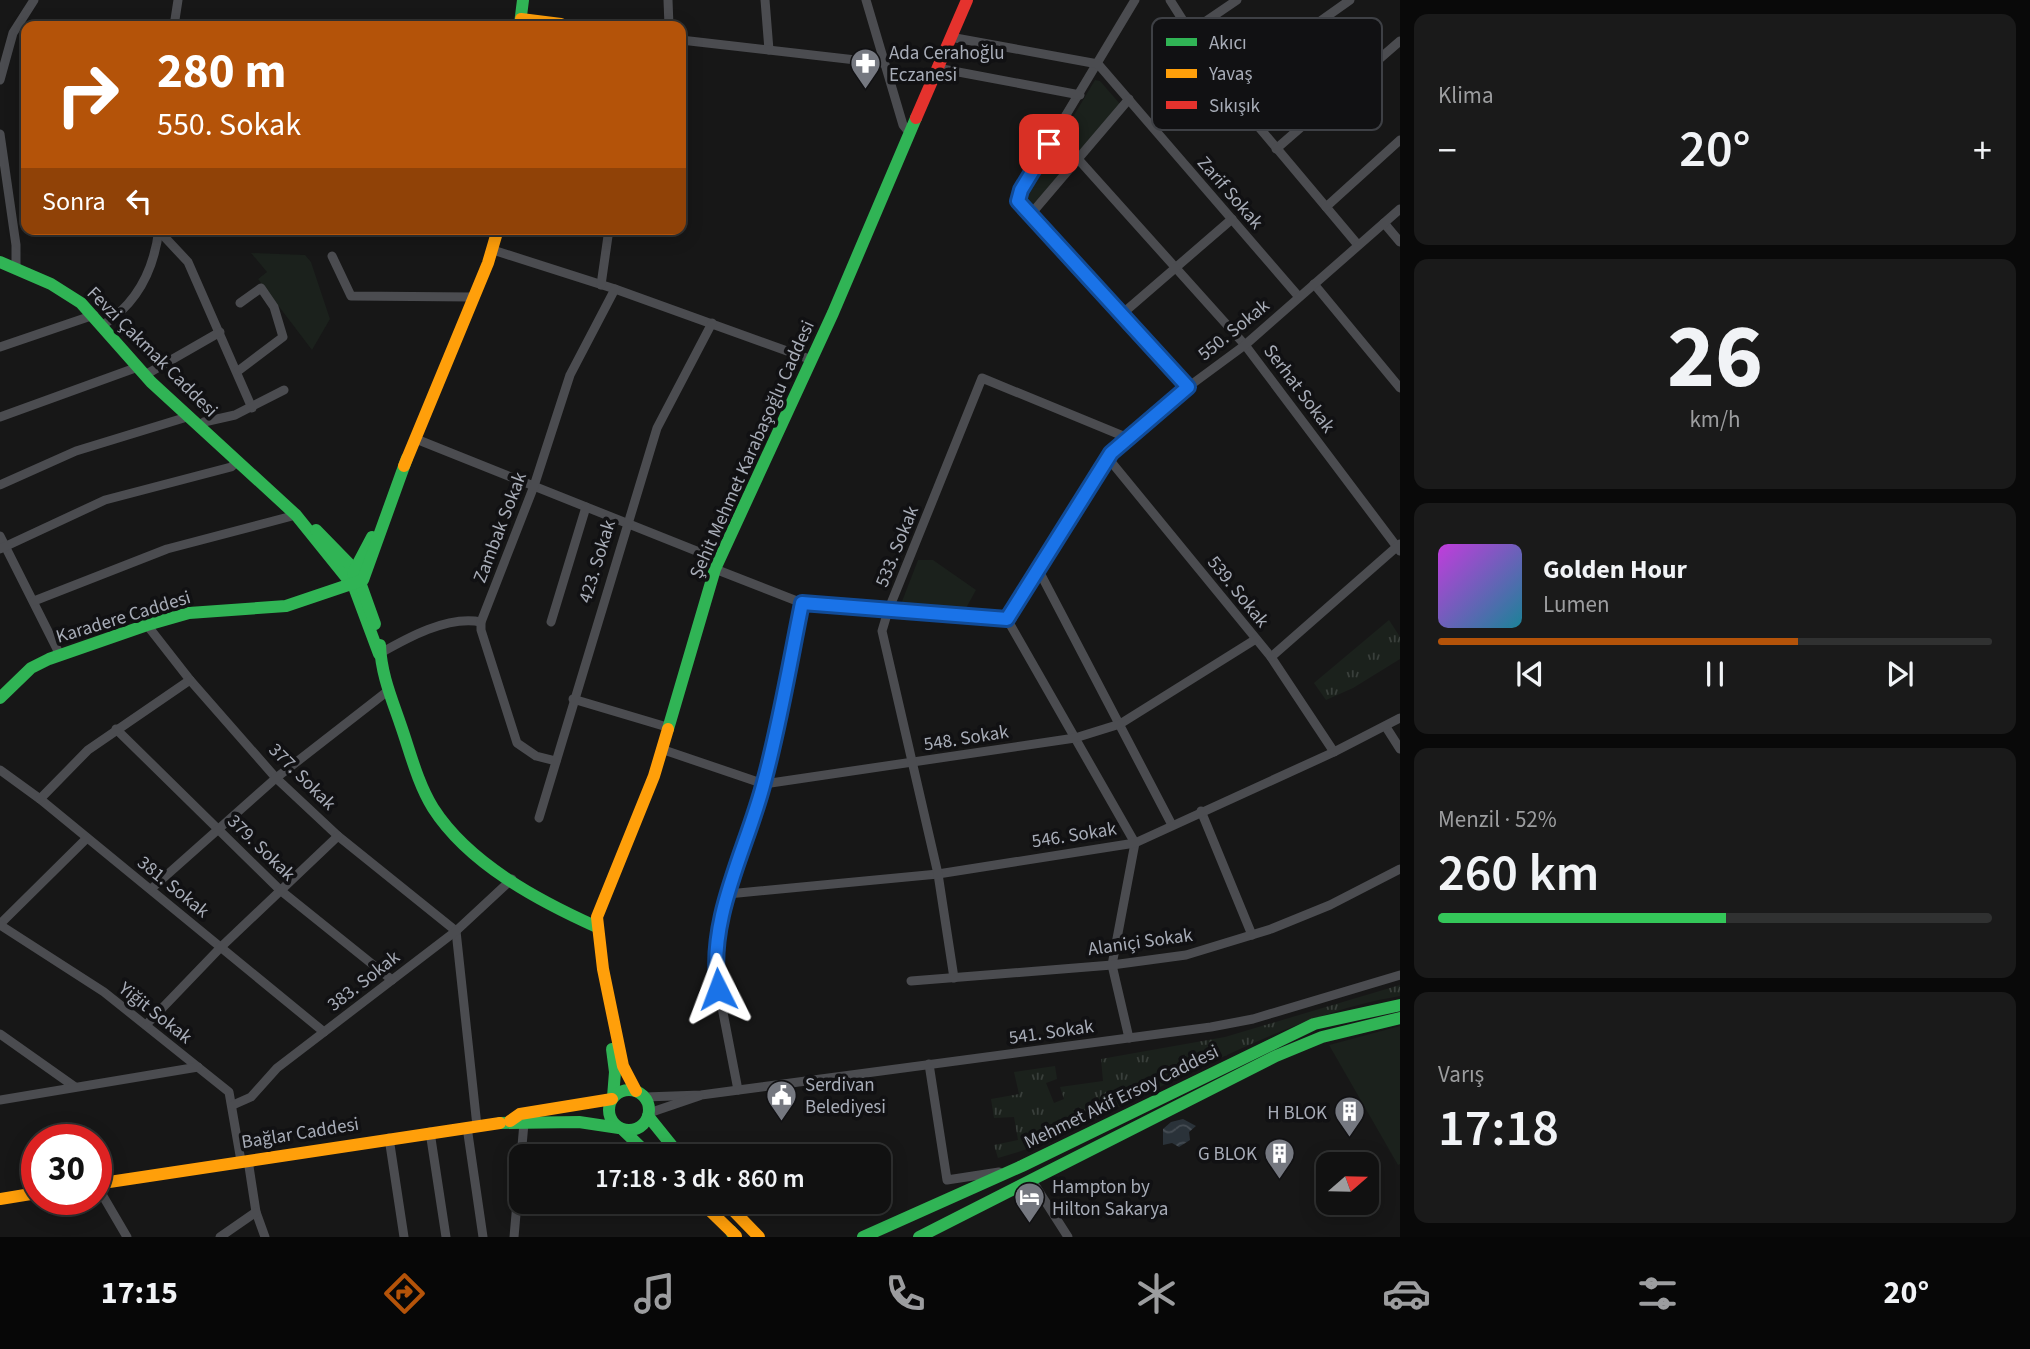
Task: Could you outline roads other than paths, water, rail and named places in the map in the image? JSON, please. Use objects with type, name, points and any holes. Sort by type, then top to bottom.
[{"type":"main road","points":[[523,0],[524,21]]},
{"type":"main road","points":[[525,21],[531,0]]},
{"type":"main road","name":"Şehit Mehmet Karabaşoğlu Caddesi","points":[[640,1094],[623,1066],[610,1007],[597,927],[606,892],[648,792],[717,564],[812,360],[967,0]]},
{"type":"main road","points":[[356,581],[355,568],[367,549],[416,439],[493,250],[497,235]]},
{"type":"main road","name":"Fevzi Çakmak Caddesi","points":[[0,262],[64,291],[99,320],[141,371],[187,417],[335,547],[355,568]]},
{"type":"main road","points":[[356,581],[407,458]]},
{"type":"main road","name":"Fevzi Çakmak Caddesi","points":[[296,515],[356,581],[408,748],[434,809],[470,848],[512,879],[539,897],[597,927]]},
{"type":"main road","name":"Karadere Caddesi","points":[[0,698],[31,668],[60,655],[147,625],[190,613],[286,606],[356,581]]},
{"type":"main road","name":"Mehmet Akif Ersoy Caddesi","points":[[863,1237],[1017,1168],[1314,1024],[1400,1005]]},
{"type":"main road","name":"Şehit Mehmet Karabaşoğlu Caddesi","points":[[610,1007],[615,1072],[612,1098]]},
{"type":"main road","name":"Mehmet Akif Ersoy Caddesi","points":[[919,1237],[1276,1056],[1322,1037],[1400,1018]]},
{"type":"main road","points":[[649,1115],[639,1127],[621,1129],[558,1121],[517,1122],[520,1114],[612,1098],[624,1090],[640,1094],[649,1115],[671,1144]]},
{"type":"main road","points":[[612,1098],[610,1116],[637,1144]]},
{"type":"main road","name":"Bağlar Caddesi","points":[[112,1181],[389,1138],[517,1122]]},
{"type":"main road","points":[[0,1199],[21,1196]]},
{"type":"main road","points":[[713,1214],[734,1235]]},
{"type":"main road","points":[[737,1214],[759,1237]]},
{"type":"street","points":[[0,80],[13,33],[34,0]]},
{"type":"street","points":[[175,21],[178,0]]},
{"type":"street","points":[[668,0],[669,21]]},
{"type":"street","points":[[765,0],[769,50]]},
{"type":"street","points":[[866,0],[882,63],[903,125],[909,132]]},
{"type":"street","points":[[1135,0],[1021,190],[1018,201],[1188,387]]},
{"type":"street","points":[[1170,0],[1181,18]]},
{"type":"street","points":[[1211,18],[1237,0]]},
{"type":"street","points":[[1325,18],[1350,0]]},
{"type":"street","points":[[950,37],[1098,64]]},
{"type":"street","points":[[686,41],[882,63]]},
{"type":"street","points":[[1382,57],[1400,41]]},
{"type":"street","name":"Zarif Sokak","points":[[1098,64],[1152,126]]},
{"type":"street","points":[[937,68],[1080,95]]},
{"type":"street","points":[[1031,214],[1129,99]]},
{"type":"street","name":"Zarif Sokak","points":[[1156,130],[1299,297]]},
{"type":"street","points":[[1260,130],[1358,245]]},
{"type":"street","points":[[1276,149],[1298,130]]},
{"type":"street","points":[[0,134],[16,245],[16,269]]},
{"type":"street","points":[[1326,207],[1400,140]]},
{"type":"street","name":"Serhat Sokak","points":[[1078,159],[1245,345],[1399,547]]},
{"type":"street","name":"550. Sokak","points":[[1007,619],[1108,458],[1188,387],[1245,345],[1400,209]]},
{"type":"street","points":[[1122,314],[1232,219]]},
{"type":"street","points":[[1384,223],[1400,242]]},
{"type":"street","points":[[0,347],[99,320],[136,297],[149,273],[158,235]]},
{"type":"street","points":[[164,235],[188,262],[238,370],[252,408]]},
{"type":"street","points":[[601,285],[608,235]]},
{"type":"street","points":[[493,250],[615,289],[812,360]]},
{"type":"street","points":[[332,256],[351,296],[473,297]]},
{"type":"street","points":[[1314,284],[1400,388]]},
{"type":"street","points":[[238,370],[283,337],[274,307],[261,289],[240,303]]},
{"type":"street","name":"Zambak Sokak","points":[[481,622],[534,486],[570,375],[615,289]]},
{"type":"street","name":"423. Sokak","points":[[539,818],[626,523],[657,428],[712,323]]},
{"type":"street","points":[[0,417],[141,371],[220,332]]},
{"type":"street","name":"533. Sokak","points":[[954,978],[938,874],[882,631],[888,611],[982,378],[1128,438]]},
{"type":"street","points":[[198,426],[252,408],[284,390]]},
{"type":"street","points":[[0,485],[76,452],[187,417]]},
{"type":"street","points":[[416,439],[626,523],[802,603],[1007,619],[1135,843],[1112,965],[1129,1038]]},
{"type":"street","name":"539. Sokak","points":[[1108,458],[1271,657],[1334,752]]},
{"type":"street","points":[[2,548],[105,500],[231,467],[238,461]]},
{"type":"street","points":[[551,622],[586,507]]},
{"type":"street","points":[[34,601],[167,550],[296,515]]},
{"type":"street","points":[[0,536],[2,548],[34,601],[60,655]]},
{"type":"street","points":[[1271,657],[1399,547]]},
{"type":"street","points":[[1038,569],[1172,825]]},
{"type":"street","points":[[738,1090],[715,971],[717,943],[728,894],[764,784],[802,603]]},
{"type":"street","points":[[379,654],[446,624],[469,619],[481,622],[481,630],[517,743],[536,755],[556,761]]},
{"type":"street","name":"377. Sokak","points":[[147,625],[190,680],[276,778],[338,836],[456,930]]},
{"type":"street","name":"548. Sokak","points":[[661,749],[764,784],[1074,737],[1120,724],[1256,639]]},
{"type":"street","points":[[40,799],[88,750],[190,680]]},
{"type":"street","points":[[151,889],[276,778],[389,690]]},
{"type":"street","points":[[573,699],[667,727]]},
{"type":"street","name":"546. Sokak","points":[[728,894],[938,874],[1135,843],[1334,752],[1400,718]]},
{"type":"street","points":[[1386,727],[1400,749]]},
{"type":"street","name":"379. Sokak","points":[[117,729],[280,890],[392,980]]},
{"type":"street","name":"381. Sokak","points":[[0,770],[40,799],[324,1032]]},
{"type":"street","points":[[1201,811],[1252,935]]},
{"type":"street","points":[[146,1026],[221,947],[338,836]]},
{"type":"street","points":[[0,924],[88,838]]},
{"type":"street","name":"Alaniçi Sokak","points":[[911,981],[1112,965],[1186,955],[1252,935],[1330,905],[1400,869]]},
{"type":"street","name":"383. Sokak","points":[[233,1105],[251,1097],[277,1069],[456,930],[512,879]]},
{"type":"street","name":"Yiğit Sokak","points":[[0,924],[92,984],[229,1092],[233,1105]]},
{"type":"street","points":[[456,930],[483,1237]]},
{"type":"street","name":"541. Sokak","points":[[701,1095],[1253,1019],[1400,975]]},
{"type":"street","points":[[0,1034],[75,1087]]},
{"type":"street","points":[[929,1064],[947,1180],[1017,1168]]},
{"type":"street","points":[[0,1100],[198,1068]]},
{"type":"street","points":[[640,1094],[701,1095]]},
{"type":"street","points":[[649,1115],[701,1095]]},
{"type":"street","points":[[233,1105],[256,1212],[265,1237]]},
{"type":"street","points":[[514,1237],[517,1122]]},
{"type":"street","points":[[430,1132],[446,1237]]},
{"type":"street","points":[[389,1138],[404,1237]]},
{"type":"street","points":[[1031,1178],[1068,1237]]},
{"type":"street","points":[[112,1211],[127,1237]]},
{"type":"street","points":[[220,1237],[256,1212]]},
{"type":"water","points":[[1183,1119],[1196,1126],[1189,1132],[1190,1140],[1179,1147],[1172,1143],[1163,1145],[1163,1129],[1171,1122]]},
{"type":"place","name":"Ada Cerahoğlu Eczanesi","points":[[866,90]]},
{"type":"place","name":"Serdivan Belediyesi","points":[[782,1122]]},
{"type":"place","name":"H BLOK","points":[[1350,1139]]},
{"type":"place","name":"G BLOK","points":[[1280,1180]]},
{"type":"place","name":"Hampton by Hilton Sakarya","points":[[1029,1224]]}]
